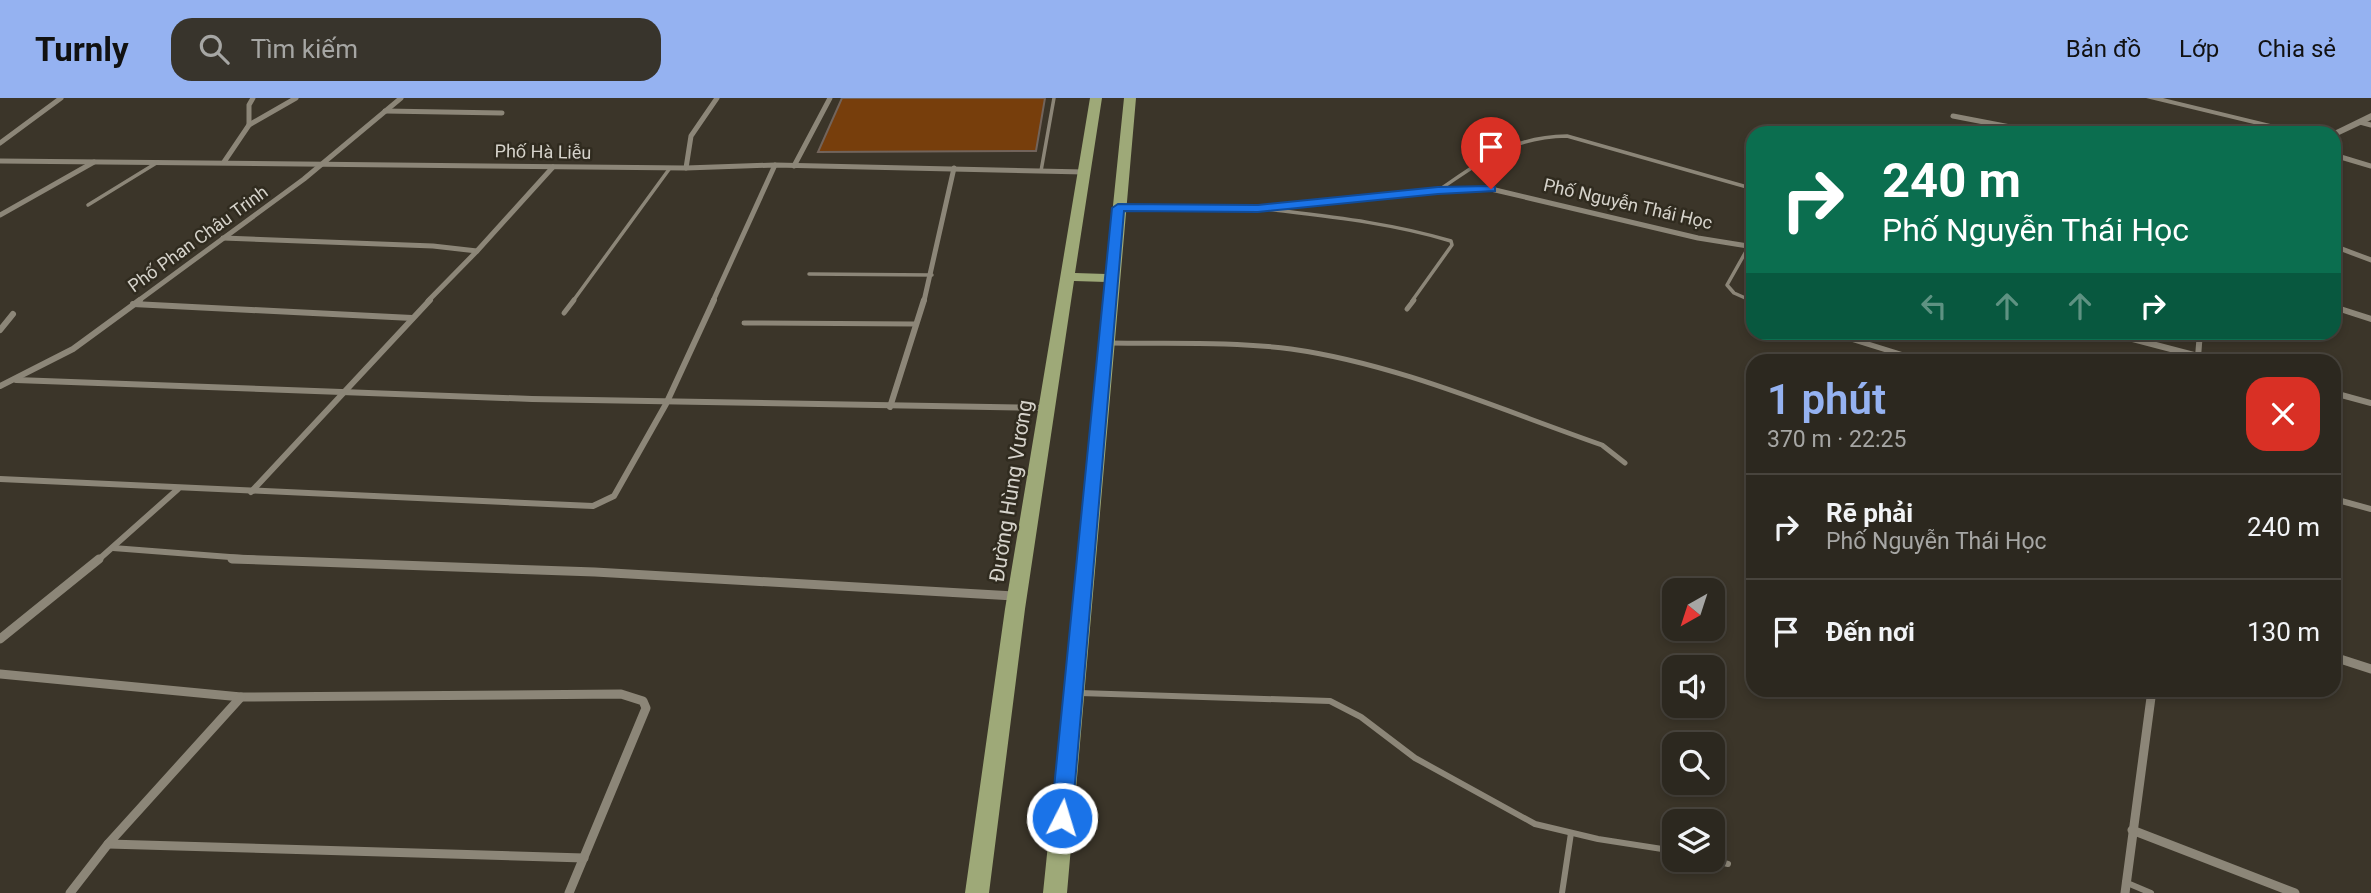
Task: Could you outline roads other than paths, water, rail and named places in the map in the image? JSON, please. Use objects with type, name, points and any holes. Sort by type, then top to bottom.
[{"type":"main road","name":"Đường Hùng Vương","points":[[976,893],[1017,596],[1096,98]]},
{"type":"main road","points":[[1055,893],[1130,98]]},
{"type":"main road","points":[[1068,277],[1112,278]]},
{"type":"street","points":[[0,143],[61,98]]},
{"type":"street","points":[[249,125],[249,105],[253,98]]},
{"type":"street","points":[[223,162],[249,125],[296,98]]},
{"type":"street","name":"Phố Phan Châu Trinh","points":[[0,386],[73,349],[323,163],[401,98]]},
{"type":"street","points":[[686,168],[691,136],[717,98]]},
{"type":"street","points":[[794,166],[830,98]]},
{"type":"street","points":[[2151,98],[2273,126]]},
{"type":"street","points":[[385,111],[502,113]]},
{"type":"street","points":[[1953,116],[2005,126]]},
{"type":"street","points":[[2341,131],[2371,116]]},
{"type":"street","points":[[2360,122],[2371,125]]},
{"type":"street","points":[[2341,157],[2371,166]]},
{"type":"street","name":"Phố Hà Liễu","points":[[0,161],[670,168],[775,165],[1085,172]]},
{"type":"street","points":[[0,215],[47,191],[95,161]]},
{"type":"street","points":[[0,479],[593,506],[614,496],[666,404],[775,165]]},
{"type":"street","points":[[251,492],[338,395],[477,251],[553,167]]},
{"type":"street","points":[[890,407],[914,324],[932,275],[954,168]]},
{"type":"street","name":"Phố Nguyễn Thái Học","points":[[1118,208],[1258,208],[1438,190],[1504,190],[1698,238],[1746,246]]},
{"type":"street","points":[[223,238],[433,246],[477,251]]},
{"type":"street","points":[[2341,249],[2371,260]]},
{"type":"street","points":[[133,304],[412,318]]},
{"type":"street","points":[[2341,309],[2371,319]]},
{"type":"street","points":[[0,330],[13,314]]},
{"type":"street","points":[[2132,340],[2176,354]]},
{"type":"street","points":[[16,380],[338,395],[666,404],[1048,408]]},
{"type":"street","points":[[2341,396],[2371,403]]},
{"type":"street","points":[[0,639],[113,548],[178,489]]},
{"type":"street","points":[[2341,501],[2371,509]]},
{"type":"street","points":[[113,548],[228,559],[595,572],[1017,596]]},
{"type":"street","points":[[2341,659],[2371,669]]},
{"type":"street","points":[[0,674],[241,697],[621,694],[643,701],[646,708],[569,893]]},
{"type":"street","points":[[71,893],[108,844],[241,697]]},
{"type":"street","points":[[2124,893],[2150,697]]},
{"type":"street","points":[[2132,830],[2295,893]]},
{"type":"street","points":[[108,844],[584,858]]},
{"type":"lane","points":[[1041,171],[1054,98]]},
{"type":"lane","points":[[1438,190],[1513,141],[1549,135],[1567,136],[1746,187]]},
{"type":"lane","points":[[88,205],[158,162]]},
{"type":"lane","points":[[564,313],[670,168]]},
{"type":"lane","points":[[1258,208],[1421,232],[1451,241],[1452,246],[1407,309]]},
{"type":"lane","points":[[1746,255],[1727,285],[1734,293],[1746,298]]},
{"type":"lane","points":[[809,274],[932,275]]},
{"type":"lane","points":[[744,323],[914,324]]},
{"type":"lane","points":[[1855,340],[1900,354]]},
{"type":"lane","points":[[1107,343],[1254,347],[1316,354],[1402,377],[1602,446],[1625,463]]},
{"type":"lane","points":[[1073,693],[1329,701],[1361,717],[1415,758],[1535,824],[1662,849]]},
{"type":"lane","points":[[1562,893],[1571,833]]},
{"type":"lane","points":[[2125,882],[2151,893]]}]
